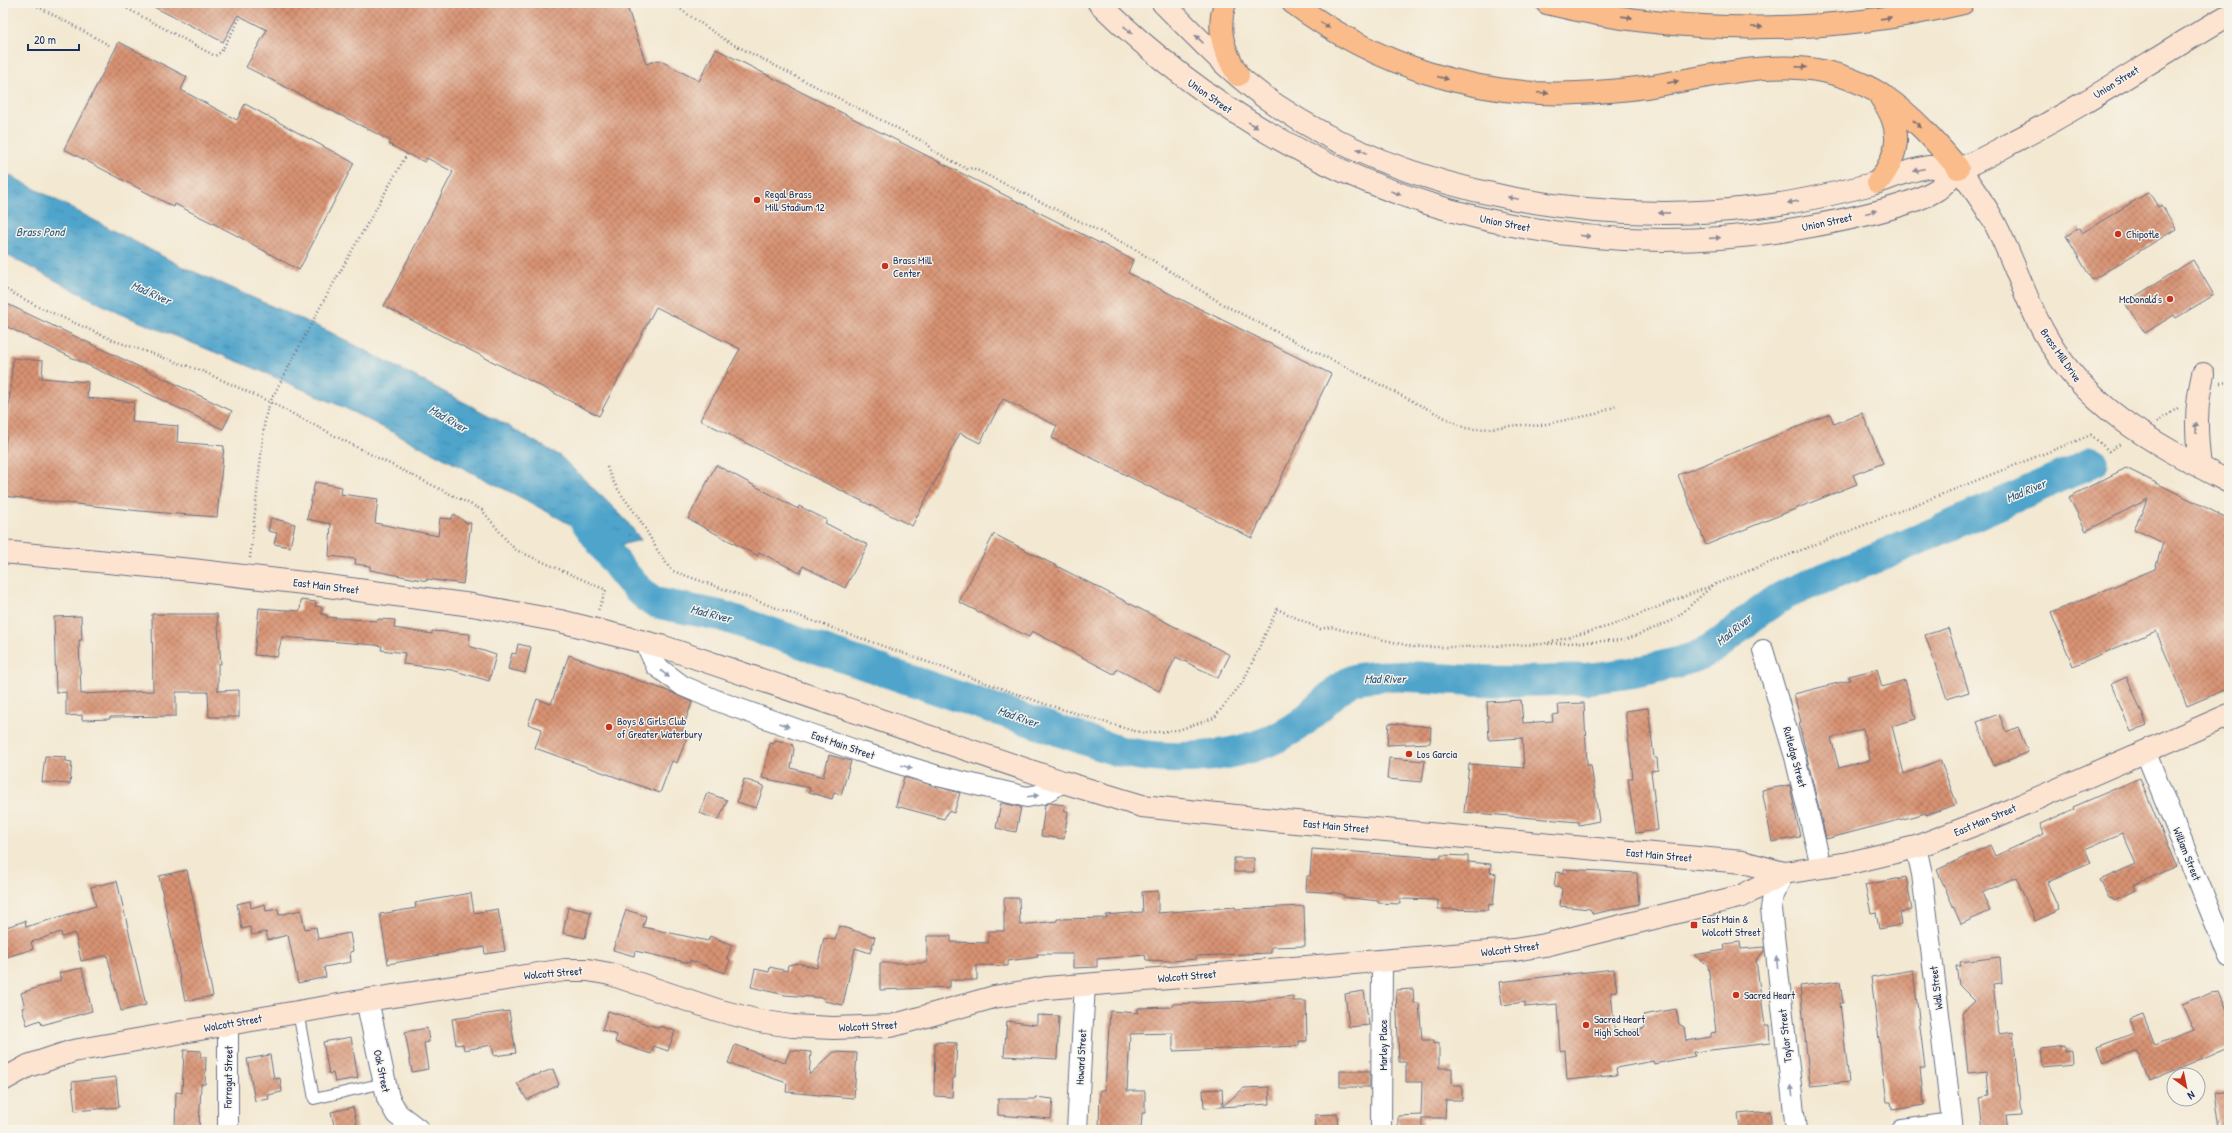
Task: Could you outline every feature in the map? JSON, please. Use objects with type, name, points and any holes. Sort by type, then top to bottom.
[{"type":"highway","points":[[1225,3],[1221,19],[1221,41],[1227,57],[1238,75]]},
{"type":"highway","points":[[1293,3],[1343,37],[1386,58],[1433,75],[1494,88],[1546,93],[1603,92],[1646,87],[1740,70],[1792,66],[1807,67],[1837,74],[1875,91],[1902,110],[1918,124],[1958,168]]},
{"type":"highway","points":[[1547,3],[1644,20],[1753,27],[1804,26],[1859,21],[1963,3]]},
{"type":"highway","points":[[1875,91],[1890,113],[1897,136],[1894,154],[1878,182]]},
{"type":"main road","name":"Union Street","points":[[1099,3],[1153,52],[1197,87],[1264,132],[1307,155],[1369,183],[1435,206],[1493,222],[1547,231],[1607,238],[1652,240],[1711,239],[1777,232],[1841,220],[1915,199],[1938,189],[1958,168],[2036,130],[2229,14]]},
{"type":"main road","name":"Union Street","points":[[1163,3],[1238,75],[1290,114],[1358,149],[1423,174],[1497,195],[1551,204],[1649,213],[1722,211],[1790,202],[1878,182],[1927,167],[1958,168]]},
{"type":"main road","name":"Brass Mill Drive","points":[[1958,168],[1992,217],[2036,319],[2069,369],[2092,396],[2125,423],[2157,445],[2229,482]]},
{"type":"main road","points":[[1547,231],[1551,204]]},
{"type":"main road","points":[[2200,467],[2195,429],[2197,400],[2202,374]]},
{"type":"main road","name":"East Main Street","points":[[3,552],[248,576],[472,605],[591,628],[645,642],[1129,803],[1170,810],[1743,862],[1784,873],[1821,866],[1849,863],[1916,847],[1988,820],[2229,715]]},
{"type":"main road","name":"Wolcott Street","points":[[3,1080],[44,1060],[73,1051],[367,1000],[545,972],[588,970],[610,974],[718,1010],[759,1021],[792,1026],[863,1028],[902,1024],[1020,991],[1084,984],[1514,950],[1545,945],[1742,896],[1784,873]]},
{"type":"street","name":"East Main Street","points":[[645,642],[656,666],[683,686],[723,703],[852,748],[938,776],[1027,797],[1042,794],[1063,782]]},
{"type":"street","name":"Rutledge Street","points":[[1763,650],[1795,757],[1821,866]]},
{"type":"street","name":"William Street","points":[[2145,751],[2229,957]]},
{"type":"street","name":"Wall Street","points":[[1916,847],[1922,874],[1952,1127]]},
{"type":"street","name":"Taylor Street","points":[[1784,873],[1773,895],[1771,909],[1796,1130]]},
{"type":"street","name":"Marley Place","points":[[1381,1130],[1382,961]]},
{"type":"street","name":"Howard Street","points":[[1077,1130],[1084,984]]},
{"type":"street","name":"Oak Street","points":[[367,1000],[384,1083],[392,1107],[404,1120],[418,1130]]},
{"type":"street","name":"Farragut Street","points":[[228,1024],[228,1130]]},
{"type":"street","points":[[1902,1130],[1952,1127]]},
{"type":"lane","points":[[298,1012],[314,1099],[384,1083]]},
{"type":"path","points":[[38,3],[37,6],[109,45]]},
{"type":"path","points":[[117,3],[215,56],[221,52],[241,16]]},
{"type":"path","points":[[671,3],[727,41],[921,140],[928,144],[932,150],[967,168],[973,168],[1133,248],[1224,305],[1465,428],[1475,430],[1527,424],[1536,426],[1596,414],[1616,406]]},
{"type":"path","points":[[248,576],[265,418],[270,402],[407,154]]},
{"type":"path","points":[[3,288],[39,307],[116,341],[202,371],[270,402],[482,510],[516,550],[606,590],[591,628]]},
{"type":"path","points":[[1543,644],[1610,626],[1715,583],[2091,435],[2109,451]]},
{"type":"path","points":[[607,467],[614,486],[641,522],[663,561],[673,571],[1038,701],[1134,731],[1147,733],[1178,730],[1214,718],[1243,682],[1277,609],[1320,630],[1330,627],[1414,647],[1543,644],[1624,640],[1674,620],[1715,583]]},
{"type":"water","name":"Brass Pond","points":[[3,172],[179,265],[330,332],[496,419],[560,456],[625,519],[641,540],[620,545],[606,556],[586,533],[522,498],[343,407],[254,368],[118,313],[3,253]]},
{"type":"building","name":"Brass Mill Center","points":[[146,3],[626,3],[646,64],[659,60],[699,81],[716,49],[1133,260],[1128,273],[1331,374],[1252,538],[1052,438],[1057,426],[1003,399],[980,443],[960,433],[912,526],[700,420],[740,349],[656,307],[599,416],[384,306],[453,172],[427,158],[425,162],[407,154],[389,144],[391,141],[246,67],[267,30],[238,15],[223,42]]},
{"type":"building","points":[[119,42],[187,77],[181,90],[237,120],[245,104],[354,163],[299,270],[232,233],[175,204],[174,207],[64,149]]},
{"type":"building","name":"Chipotle","points":[[2149,192],[2158,207],[2162,205],[2176,229],[2092,280],[2066,236],[2079,228],[2082,233]]},
{"type":"building","name":"McDonald's","points":[[2193,260],[2214,295],[2176,318],[2174,315],[2145,333],[2125,303]]},
{"type":"building","points":[[3,302],[232,411],[223,429],[3,325]]},
{"type":"building","points":[[13,358],[43,361],[42,378],[88,382],[87,398],[134,402],[132,422],[178,426],[177,442],[224,446],[217,517],[140,511],[3,496],[3,471]]},
{"type":"building","points":[[1862,413],[1883,463],[1853,475],[1857,484],[1706,545],[1678,475],[1830,414],[1834,424]]},
{"type":"building","points":[[716,465],[798,509],[799,506],[827,520],[825,523],[868,545],[845,588],[803,566],[800,573],[759,552],[758,556],[688,519]]},
{"type":"building","points":[[2126,468],[2229,519],[2229,688],[2187,706],[2156,631],[2073,666],[2051,613],[2155,569],[2163,543],[2134,529],[2148,499],[2086,531],[2069,497]]},
{"type":"building","points":[[315,482],[342,487],[341,494],[378,499],[375,523],[438,536],[440,518],[451,519],[454,514],[465,522],[471,523],[463,584],[427,579],[427,581],[370,570],[370,566],[355,564],[356,559],[329,556],[331,524],[307,519]]},
{"type":"building","points":[[271,518],[295,524],[290,547],[274,544],[277,533],[268,531]]},
{"type":"building","points":[[994,534],[1230,655],[1218,678],[1176,657],[1159,691],[1117,669],[1114,674],[1032,631],[1029,637],[959,602]]},
{"type":"building","points":[[301,600],[316,602],[315,606],[322,607],[321,614],[327,615],[327,617],[376,621],[379,619],[395,620],[394,628],[432,634],[432,631],[470,634],[469,646],[496,655],[489,681],[452,670],[403,664],[405,653],[381,650],[382,646],[375,645],[282,637],[277,657],[254,655],[259,608],[300,611]]},
{"type":"building","points":[[152,614],[217,614],[221,664],[218,664],[218,691],[239,690],[239,717],[209,717],[208,692],[176,692],[176,716],[110,717],[110,719],[82,720],[82,715],[66,716],[66,692],[56,693],[54,617],[81,616],[82,640],[79,640],[81,694],[153,691]]},
{"type":"building","points":[[1948,628],[1969,692],[1947,699],[1925,635]]},
{"type":"building","points":[[518,644],[531,647],[525,673],[508,669],[512,653],[516,654]]},
{"type":"building","name":"Boys & Girls Club of Greater Waterbury","points":[[569,655],[673,693],[692,702],[681,734],[687,737],[677,763],[672,761],[660,793],[535,748],[542,729],[528,724],[537,699],[551,704]]},
{"type":"building","points":[[1877,669],[1882,687],[1905,680],[1916,719],[1892,726],[1904,774],[1940,760],[1957,804],[1926,815],[1926,813],[1826,839],[1799,723],[1801,722],[1794,694],[1850,680],[1849,676]],"holes":[[[1863,729],[1870,760],[1839,768],[1831,738]]]},
{"type":"building","points":[[2127,677],[2147,725],[2131,732],[2111,684]]},
{"type":"building","points":[[1521,700],[1523,723],[1553,721],[1552,715],[1559,714],[1558,704],[1584,703],[1587,765],[1591,765],[1599,821],[1579,825],[1579,822],[1464,812],[1469,764],[1524,768],[1522,738],[1489,740],[1487,702]]},
{"type":"building","points":[[1648,708],[1654,758],[1657,758],[1658,770],[1651,771],[1658,830],[1636,833],[1628,778],[1633,778],[1625,711]]},
{"type":"building","points":[[1999,714],[2006,732],[2018,727],[2028,752],[1994,766],[1977,722]]},
{"type":"building","points":[[1389,723],[1431,727],[1430,743],[1387,745]]},
{"type":"building","points":[[775,740],[792,744],[794,749],[791,768],[823,777],[829,755],[851,761],[841,795],[834,793],[832,799],[809,792],[810,788],[762,778],[770,743],[774,744]]},
{"type":"building","points":[[45,756],[66,757],[66,761],[72,762],[70,784],[42,782]]},
{"type":"building","points":[[1389,758],[1425,761],[1422,782],[1387,779]]},
{"type":"building","points":[[904,777],[960,793],[954,813],[948,811],[944,819],[896,806]]},
{"type":"building","points":[[2140,778],[2176,866],[2134,885],[2136,890],[2114,900],[2112,897],[2109,898],[2100,880],[2136,864],[2122,833],[2085,849],[2091,863],[2047,882],[2059,910],[2035,921],[2016,877],[1982,893],[1990,911],[1961,924],[1937,870],[1990,845],[1995,856],[2044,834],[2040,824],[2074,809],[2073,807]]},
{"type":"building","points":[[744,779],[764,786],[756,808],[737,802]]},
{"type":"building","points":[[1790,785],[1800,837],[1772,842],[1762,790]]},
{"type":"building","points":[[707,793],[727,800],[719,820],[699,813]]},
{"type":"building","points":[[1001,803],[1021,807],[1016,832],[996,828]]},
{"type":"building","points":[[1049,803],[1065,805],[1064,811],[1068,811],[1064,839],[1041,836],[1045,805]]},
{"type":"building","points":[[1312,849],[1441,858],[1441,855],[1468,856],[1468,862],[1491,864],[1490,872],[1496,874],[1493,905],[1489,904],[1488,910],[1438,909],[1438,900],[1400,899],[1400,904],[1378,903],[1378,901],[1344,897],[1344,895],[1338,893],[1306,891],[1307,876],[1310,876]]},
{"type":"building","points":[[1234,858],[1254,858],[1254,872],[1234,872]]},
{"type":"building","points":[[1564,869],[1637,873],[1639,904],[1593,914],[1590,909],[1560,906],[1562,888],[1554,887],[1556,872],[1564,873]]},
{"type":"building","points":[[187,870],[213,996],[185,1001],[159,876]]},
{"type":"building","points":[[1906,877],[1912,910],[1899,912],[1901,925],[1879,929],[1876,912],[1871,913],[1865,885]]},
{"type":"building","points":[[117,881],[146,1005],[121,1011],[107,955],[81,961],[75,933],[62,937],[61,932],[31,942],[33,949],[3,958],[3,928],[25,921],[26,927],[96,906],[91,887]]},
{"type":"building","points":[[1158,891],[1158,913],[1235,907],[1236,909],[1304,906],[1305,946],[1271,947],[1271,953],[1196,956],[1196,959],[1173,961],[1146,960],[1145,955],[1097,959],[1097,967],[1073,968],[1073,954],[1037,954],[1038,957],[1008,961],[1008,966],[977,965],[977,980],[950,980],[950,987],[880,990],[880,963],[927,963],[927,936],[951,936],[951,942],[988,943],[988,931],[1004,931],[1004,898],[1019,898],[1020,925],[1057,921],[1057,919],[1107,918],[1106,915],[1143,912],[1142,892]]},
{"type":"building","points":[[471,893],[474,913],[498,909],[505,951],[485,954],[484,947],[388,964],[380,914],[416,908],[415,903]]},
{"type":"building","points":[[250,901],[251,908],[265,904],[266,911],[278,909],[279,915],[301,910],[305,929],[316,927],[318,939],[350,933],[353,951],[350,952],[351,962],[324,967],[326,977],[298,983],[288,935],[268,940],[266,932],[252,935],[250,927],[242,929],[237,904]]},
{"type":"building","points":[[568,907],[591,912],[585,938],[563,933]]},
{"type":"building","points":[[626,910],[646,916],[643,927],[708,941],[710,936],[732,945],[727,958],[730,960],[725,973],[690,960],[690,963],[635,951],[634,956],[613,950]]},
{"type":"building","points":[[839,926],[875,937],[870,953],[855,948],[843,1005],[824,1001],[825,998],[785,995],[751,987],[755,969],[769,972],[770,967],[787,971],[788,965],[798,963],[817,968],[824,938],[835,940]]},
{"type":"building","points":[[1740,942],[1741,949],[1764,947],[1764,951],[1756,960],[1765,1026],[1769,1026],[1770,1043],[1694,1052],[1695,1056],[1654,1064],[1653,1061],[1616,1068],[1617,1075],[1567,1080],[1565,1050],[1560,1051],[1557,1004],[1525,1007],[1525,1002],[1502,1005],[1499,982],[1614,969],[1617,991],[1611,992],[1615,1034],[1645,1028],[1643,1015],[1676,1009],[1679,1024],[1684,1027],[1686,1041],[1711,1037],[1711,1033],[1716,1032],[1708,965],[1694,955],[1725,950],[1724,944]]},
{"type":"building","points":[[2000,957],[2002,983],[1993,984],[1999,1034],[2013,1032],[2021,1114],[2006,1115],[2008,1130],[1983,1130],[1979,1098],[1989,1096],[1987,1071],[1968,1073],[1962,1013],[1975,1001],[1959,985],[1956,966],[1961,966],[1960,962]]},
{"type":"building","points":[[82,968],[92,1011],[42,1025],[40,1020],[27,1025],[22,1008],[25,1007],[21,993],[61,980],[59,973]]},
{"type":"building","points":[[1913,970],[1925,1068],[1920,1068],[1924,1105],[1892,1110],[1891,1102],[1887,1102],[1871,977]]},
{"type":"building","points":[[1840,981],[1843,1003],[1840,1003],[1849,1082],[1810,1086],[1800,986]]},
{"type":"building","points":[[1413,989],[1414,1003],[1419,1003],[1422,1040],[1434,1040],[1434,1044],[1439,1043],[1439,1068],[1452,1068],[1452,1085],[1462,1085],[1462,1100],[1446,1100],[1445,1118],[1422,1118],[1422,1130],[1398,1130],[1398,1116],[1421,1115],[1422,1082],[1406,1082],[1406,1062],[1399,1062],[1396,990]]},
{"type":"building","points":[[1364,991],[1369,1025],[1349,1027],[1345,994]]},
{"type":"building","points":[[2218,992],[2229,1018],[2229,1047],[2182,1067],[2166,1067],[2166,1074],[2149,1081],[2137,1050],[2103,1063],[2097,1047],[2134,1033],[2129,1019],[2143,1014],[2155,1045],[2194,1030],[2182,1004],[2210,993]]},
{"type":"building","points":[[1293,996],[1293,1001],[1306,1001],[1307,1041],[1299,1041],[1299,1046],[1173,1051],[1173,1033],[1130,1034],[1127,1091],[1145,1091],[1145,1113],[1142,1113],[1141,1130],[1099,1130],[1100,1090],[1105,1090],[1110,1011],[1138,1013],[1138,1008],[1172,1007],[1172,1004],[1251,1001]]},
{"type":"building","points":[[509,1011],[516,1053],[494,1056],[492,1045],[464,1050],[463,1044],[456,1045],[452,1019]]},
{"type":"building","points":[[608,1011],[659,1028],[660,1026],[675,1031],[668,1051],[654,1046],[651,1054],[615,1042],[617,1035],[602,1030]]},
{"type":"building","points":[[1037,1015],[1059,1016],[1057,1059],[1004,1056],[1007,1021],[1037,1025]]},
{"type":"building","points":[[427,1028],[429,1042],[424,1043],[428,1069],[412,1072],[405,1032]]},
{"type":"building","points":[[351,1037],[358,1078],[335,1082],[333,1073],[329,1074],[323,1042]]},
{"type":"building","points":[[935,1042],[957,1043],[955,1078],[953,1078],[952,1097],[934,1096]]},
{"type":"building","points":[[735,1045],[785,1063],[790,1050],[811,1052],[809,1075],[834,1052],[857,1053],[854,1098],[786,1092],[787,1083],[728,1063]]},
{"type":"building","points":[[2064,1046],[2064,1051],[2071,1050],[2072,1064],[2044,1067],[2042,1049]]},
{"type":"building","points":[[184,1050],[201,1051],[200,1057],[206,1057],[205,1084],[201,1084],[199,1130],[175,1130],[176,1092],[182,1093]]},
{"type":"building","points":[[270,1055],[274,1079],[280,1078],[282,1092],[268,1095],[269,1099],[255,1101],[247,1059]]},
{"type":"building","points":[[553,1069],[559,1085],[527,1100],[517,1083],[533,1074],[534,1076]]},
{"type":"building","points":[[1340,1071],[1370,1071],[1370,1087],[1340,1087]]},
{"type":"building","points":[[116,1077],[119,1107],[75,1111],[72,1082]]},
{"type":"building","points":[[1269,1087],[1270,1104],[1204,1108],[1203,1090],[1222,1089],[1223,1106],[1244,1088]]},
{"type":"building","points":[[2229,1091],[2229,1130],[2219,1130],[2214,1093]]},
{"type":"building","points":[[1035,1097],[1053,1099],[1051,1119],[998,1115],[998,1099],[1035,1099]]},
{"type":"building","points":[[353,1107],[358,1130],[335,1130],[331,1112]]},
{"type":"building","points":[[1770,1111],[1772,1130],[1740,1130],[1738,1114]]},
{"type":"building","points":[[1337,1114],[1338,1130],[1316,1130],[1315,1115]]},
{"type":"waterway","name":"Mad River","points":[[584,519],[627,577],[647,597],[657,603],[722,616],[1115,750],[1138,755],[1187,757],[1212,756],[1237,751],[1261,744],[1283,734],[1303,722],[1343,686],[1356,679],[1380,676],[1410,676],[1490,681],[1584,679],[1631,673],[1686,660],[1715,647],[1767,606],[1787,594],[1930,535],[2093,462]]},
{"type":"place","name":"Regal Brass Mill Stadium 12","points":[[757,200]]},
{"type":"place","name":"Chipotle","points":[[2118,234]]},
{"type":"place","name":"Brass Mill Center","points":[[885,266]]},
{"type":"place","name":"McDonald's","points":[[2170,299]]},
{"type":"place","name":"Boys & Girls Club of Greater Waterbury","points":[[609,727]]},
{"type":"place","name":"Los Garcia","points":[[1409,754]]},
{"type":"place","name":"East Main & Wolcott Street","points":[[1694,925]]},
{"type":"place","name":"Sacred Heart","points":[[1736,995]]},
{"type":"place","name":"Sacred Heart High School","points":[[1586,1025]]}]
